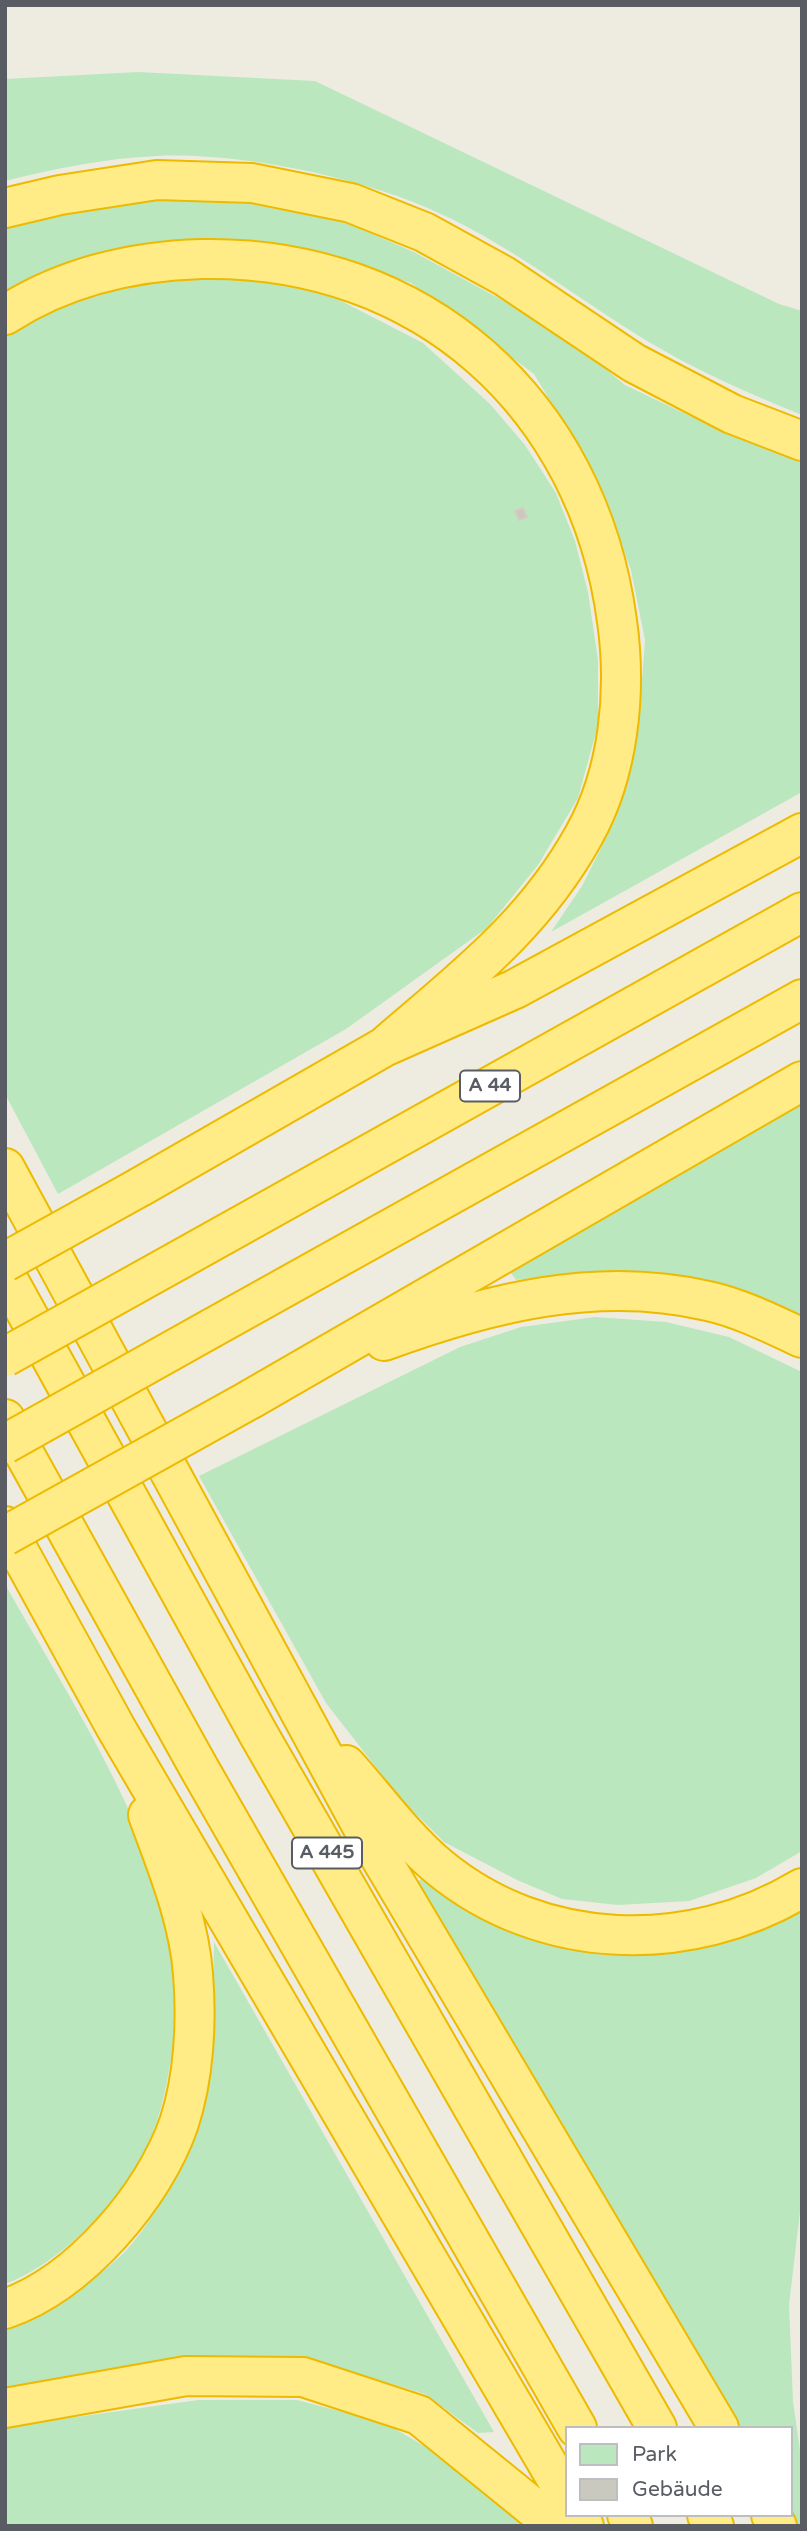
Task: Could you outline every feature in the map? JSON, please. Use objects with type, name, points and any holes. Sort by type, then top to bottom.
[{"type":"highway","points":[[5,208],[60,195],[157,180],[252,183],[351,203],[424,232],[504,276],[634,363],[732,414],[802,441]]},
{"type":"highway","points":[[5,315],[71,283],[119,267],[178,260],[228,259],[321,271],[411,306],[453,333],[489,363],[525,400],[553,438],[578,485],[612,582],[621,645],[621,691],[614,743],[603,791],[585,834],[554,883],[513,935],[384,1047]]},
{"type":"highway","points":[[5,1262],[384,1047],[515,989],[802,833]]},
{"type":"highway","name":"A 44","points":[[5,1357],[802,912]]},
{"type":"highway","points":[[5,1444],[802,999]]},
{"type":"highway","points":[[5,1536],[251,1399],[802,1082]]},
{"type":"highway","points":[[5,1168],[364,1830],[718,2426]]},
{"type":"highway","name":"A 445","points":[[5,1274],[259,1735],[656,2426]]},
{"type":"highway","points":[[251,1399],[412,1331],[541,1295],[606,1290],[664,1293],[709,1301],[760,1318],[802,1338]]},
{"type":"highway","name":"A 445","points":[[5,1419],[206,1780],[576,2426]]},
{"type":"highway","points":[[5,1526],[116,1728],[566,2495]]},
{"type":"highway","points":[[297,1710],[438,1866],[476,1893],[522,1918],[569,1931],[618,1935],[667,1933],[709,1927],[802,1888]]},
{"type":"highway","points":[[5,2309],[58,2280],[101,2244],[133,2209],[179,2123],[191,2061],[193,1973],[186,1931],[166,1864],[116,1728]]},
{"type":"highway","points":[[5,2408],[186,2376],[303,2377],[419,2414],[546,2518],[551,2526]]},
{"type":"green space","points":[[138,72],[315,81],[779,304],[802,311],[802,415],[667,353],[495,242],[441,214],[376,189],[264,163],[190,156],[138,157],[99,162],[5,181],[5,79]]},
{"type":"green space","points":[[159,200],[250,204],[347,223],[414,252],[564,334],[625,385],[692,417],[802,457],[802,792],[551,932],[582,886],[615,820],[639,722],[645,640],[631,570],[594,473],[534,374],[411,283],[340,258],[235,241],[187,244],[5,299],[5,227],[64,213]]},
{"type":"green space","points":[[181,274],[278,280],[324,292],[423,343],[490,404],[525,445],[556,493],[575,541],[588,592],[598,660],[598,725],[578,798],[538,865],[487,928],[346,1029],[58,1194],[5,1094],[5,333],[84,291]]},
{"type":"green space","points":[[802,1102],[802,1322],[773,1303],[674,1279],[583,1272],[516,1280],[510,1272]]},
{"type":"green space","points":[[595,1317],[666,1322],[729,1337],[802,1372],[802,1851],[756,1878],[689,1901],[618,1905],[562,1899],[517,1880],[444,1842],[399,1797],[326,1703],[199,1476],[460,1347],[521,1327]]},
{"type":"green space","points":[[5,1584],[91,1734],[142,1842],[162,1897],[174,1952],[178,2007],[175,2039],[163,2100],[149,2142],[135,2170],[115,2198],[73,2242],[40,2267],[5,2284]]},
{"type":"green space","points":[[424,1877],[518,1932],[802,1904],[802,2195],[789,2305],[793,2401],[802,2465],[801,2526],[793,2526],[791,2517],[793,2426],[734,2426],[415,1883]]},
{"type":"green space","points":[[214,1942],[494,2432],[478,2433],[425,2394],[308,2359],[5,2388],[5,2328],[54,2305],[89,2282],[118,2258],[149,2220],[170,2188],[187,2153],[199,2122],[208,2078]]},
{"type":"green space","points":[[198,2400],[297,2400],[385,2423],[443,2457],[523,2526],[5,2526],[5,2427]]},
{"type":"building","points":[[523,508],[527,517],[519,520],[515,511]]}]
